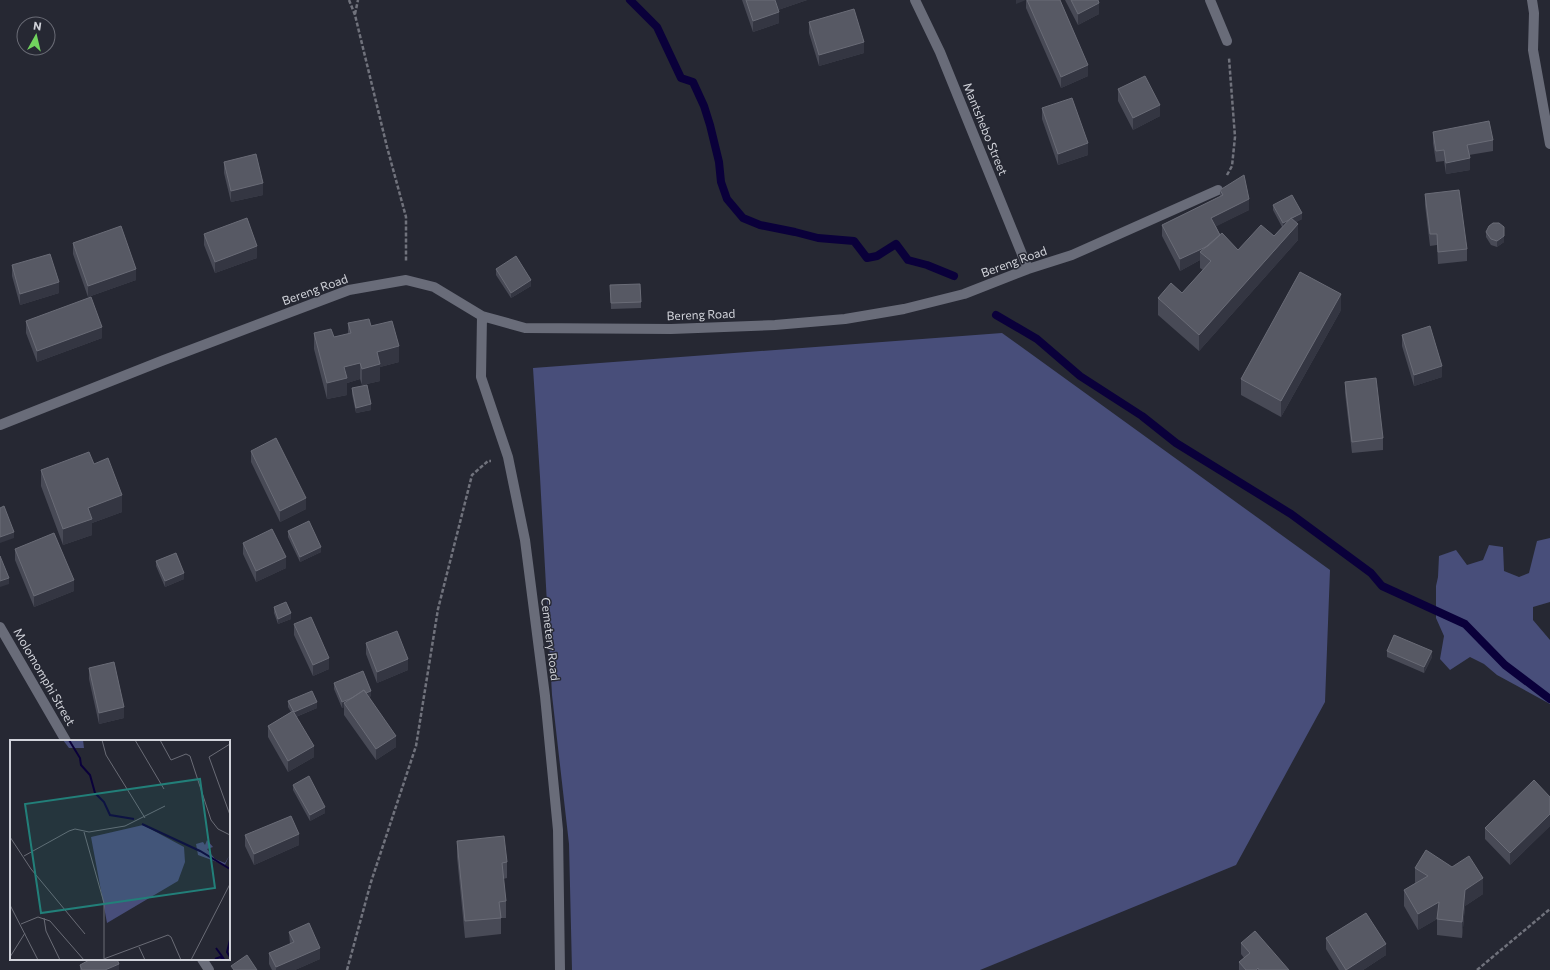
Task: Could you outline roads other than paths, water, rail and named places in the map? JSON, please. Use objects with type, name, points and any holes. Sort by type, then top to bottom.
[{"type":"street","name":"Mantshebo Street","points":[[915,0],[940,52],[1028,269]]},
{"type":"street","points":[[1210,0],[1228,41]]},
{"type":"street","points":[[1532,0],[1534,12],[1533,50],[1550,144]]},
{"type":"street","name":"Bereng Road","points":[[0,425],[164,360],[349,290],[406,280],[434,287],[482,316],[525,328],[671,329],[775,325],[845,319],[904,309],[964,294],[1028,269],[1072,255],[1218,190]]},
{"type":"street","name":"Cemetery Road","points":[[482,316],[481,377],[508,457],[525,540],[544,696],[558,830],[560,970]]},
{"type":"street","name":"Molomomphi Street","points":[[0,627],[65,740]]},
{"type":"street","points":[[203,960],[209,970]]},
{"type":"waterway","points":[[630,0],[657,27],[681,78],[693,82],[704,106],[710,125],[719,162],[721,182],[727,199],[743,218],[760,225],[818,238],[854,241],[867,258],[877,256],[896,244],[908,260],[927,265],[954,276]]},
{"type":"waterway","points":[[996,315],[1037,339],[1080,376],[1142,416],[1176,443],[1291,514],[1371,573],[1382,586],[1465,624],[1505,665],[1550,699]]}]
